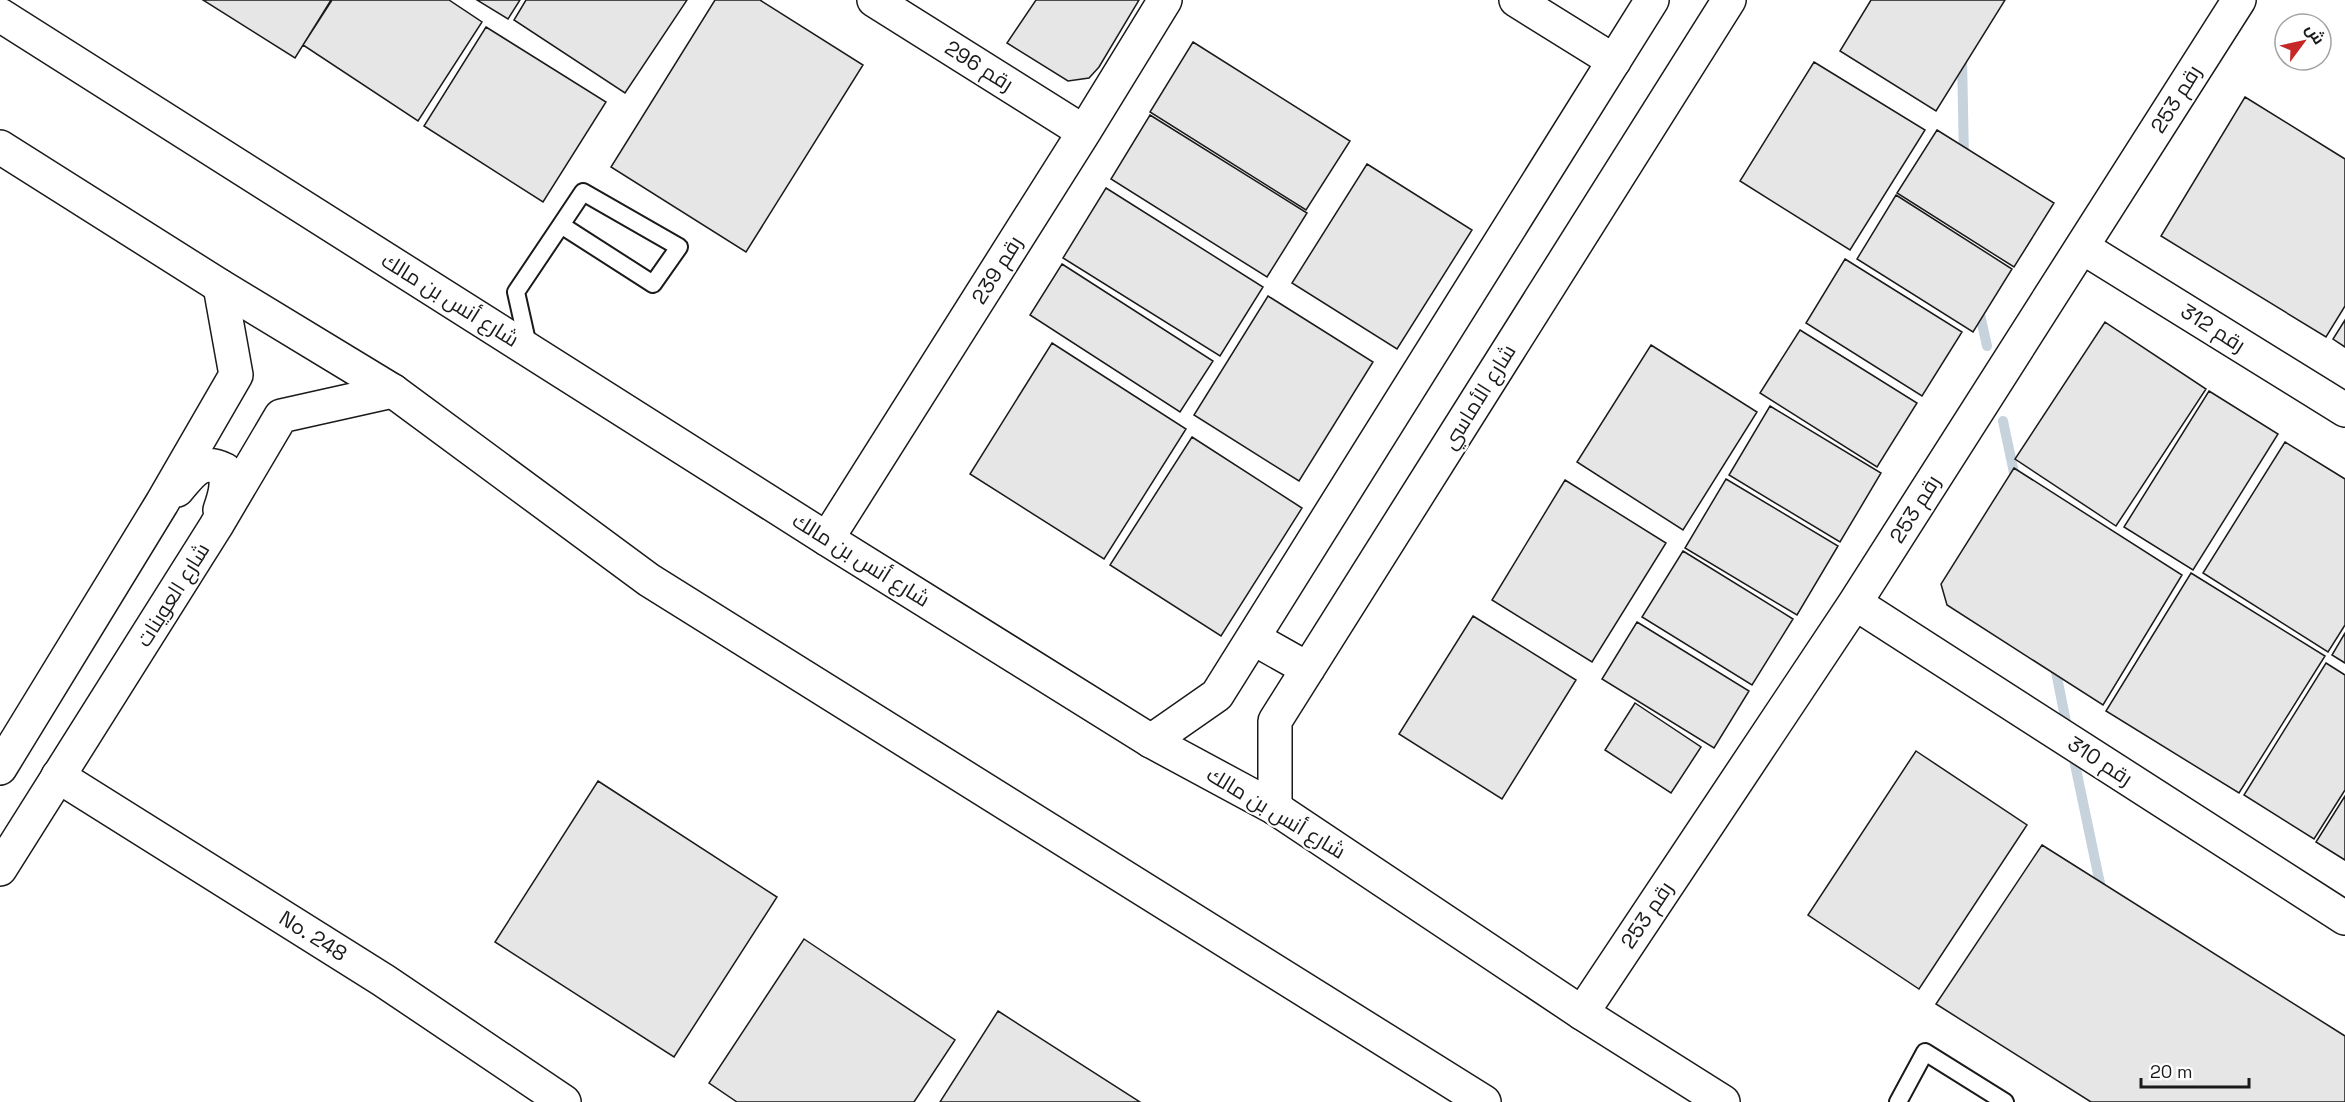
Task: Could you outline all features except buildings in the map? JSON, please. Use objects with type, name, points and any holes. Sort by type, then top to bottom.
[{"type":"street","name":"رقم 296","points":[[874,0],[1084,132]]},
{"type":"street","name":"رقم 239","points":[[827,539],[1165,0]]},
{"type":"street","points":[[1516,0],[1614,61]]},
{"type":"street","points":[[1151,741],[1217,695],[1652,0]]},
{"type":"street","name":"شارع الأماسي","points":[[1275,808],[1275,721],[1728,0]]},
{"type":"street","name":"رقم 253","points":[[1582,1013],[1855,603],[2239,0]]},
{"type":"street","name":"شارع أنس بن مالك","points":[[0,15],[827,539],[1151,741],[1275,808],[1582,1013],[1723,1102]]},
{"type":"street","points":[[0,147],[220,286],[393,391],[649,580],[1484,1102]]},
{"type":"street","name":"رقم 312","points":[[2082,247],[2345,410]]},
{"type":"street","points":[[1,764],[162,503],[236,375],[220,286]]},
{"type":"street","name":"شارع العوينات","points":[[0,869],[216,526],[281,416],[393,391]]},
{"type":"street","points":[[162,503],[175,493],[192,472],[200,466],[214,464],[225,470],[227,482],[226,494],[216,526]]},
{"type":"street","name":"رقم 310","points":[[1855,603],[2345,918]]},
{"type":"street","points":[[1253,638],[1308,669]]},
{"type":"street","name":"No. 248","points":[[58,776],[383,980],[564,1102]]},
{"type":"lane","points":[[530,351],[516,292],[583,192],[679,247],[653,284],[561,225]]},
{"type":"lane","points":[[1898,1102],[1925,1052],[2005,1102]]},
{"type":"waterway","points":[[1962,57],[1964,159]]},
{"type":"waterway","points":[[1978,305],[1987,346]]},
{"type":"waterway","points":[[2003,421],[2016,482]]},
{"type":"waterway","points":[[2054,662],[2068,732]]},
{"type":"waterway","points":[[2072,750],[2102,893]]}]
